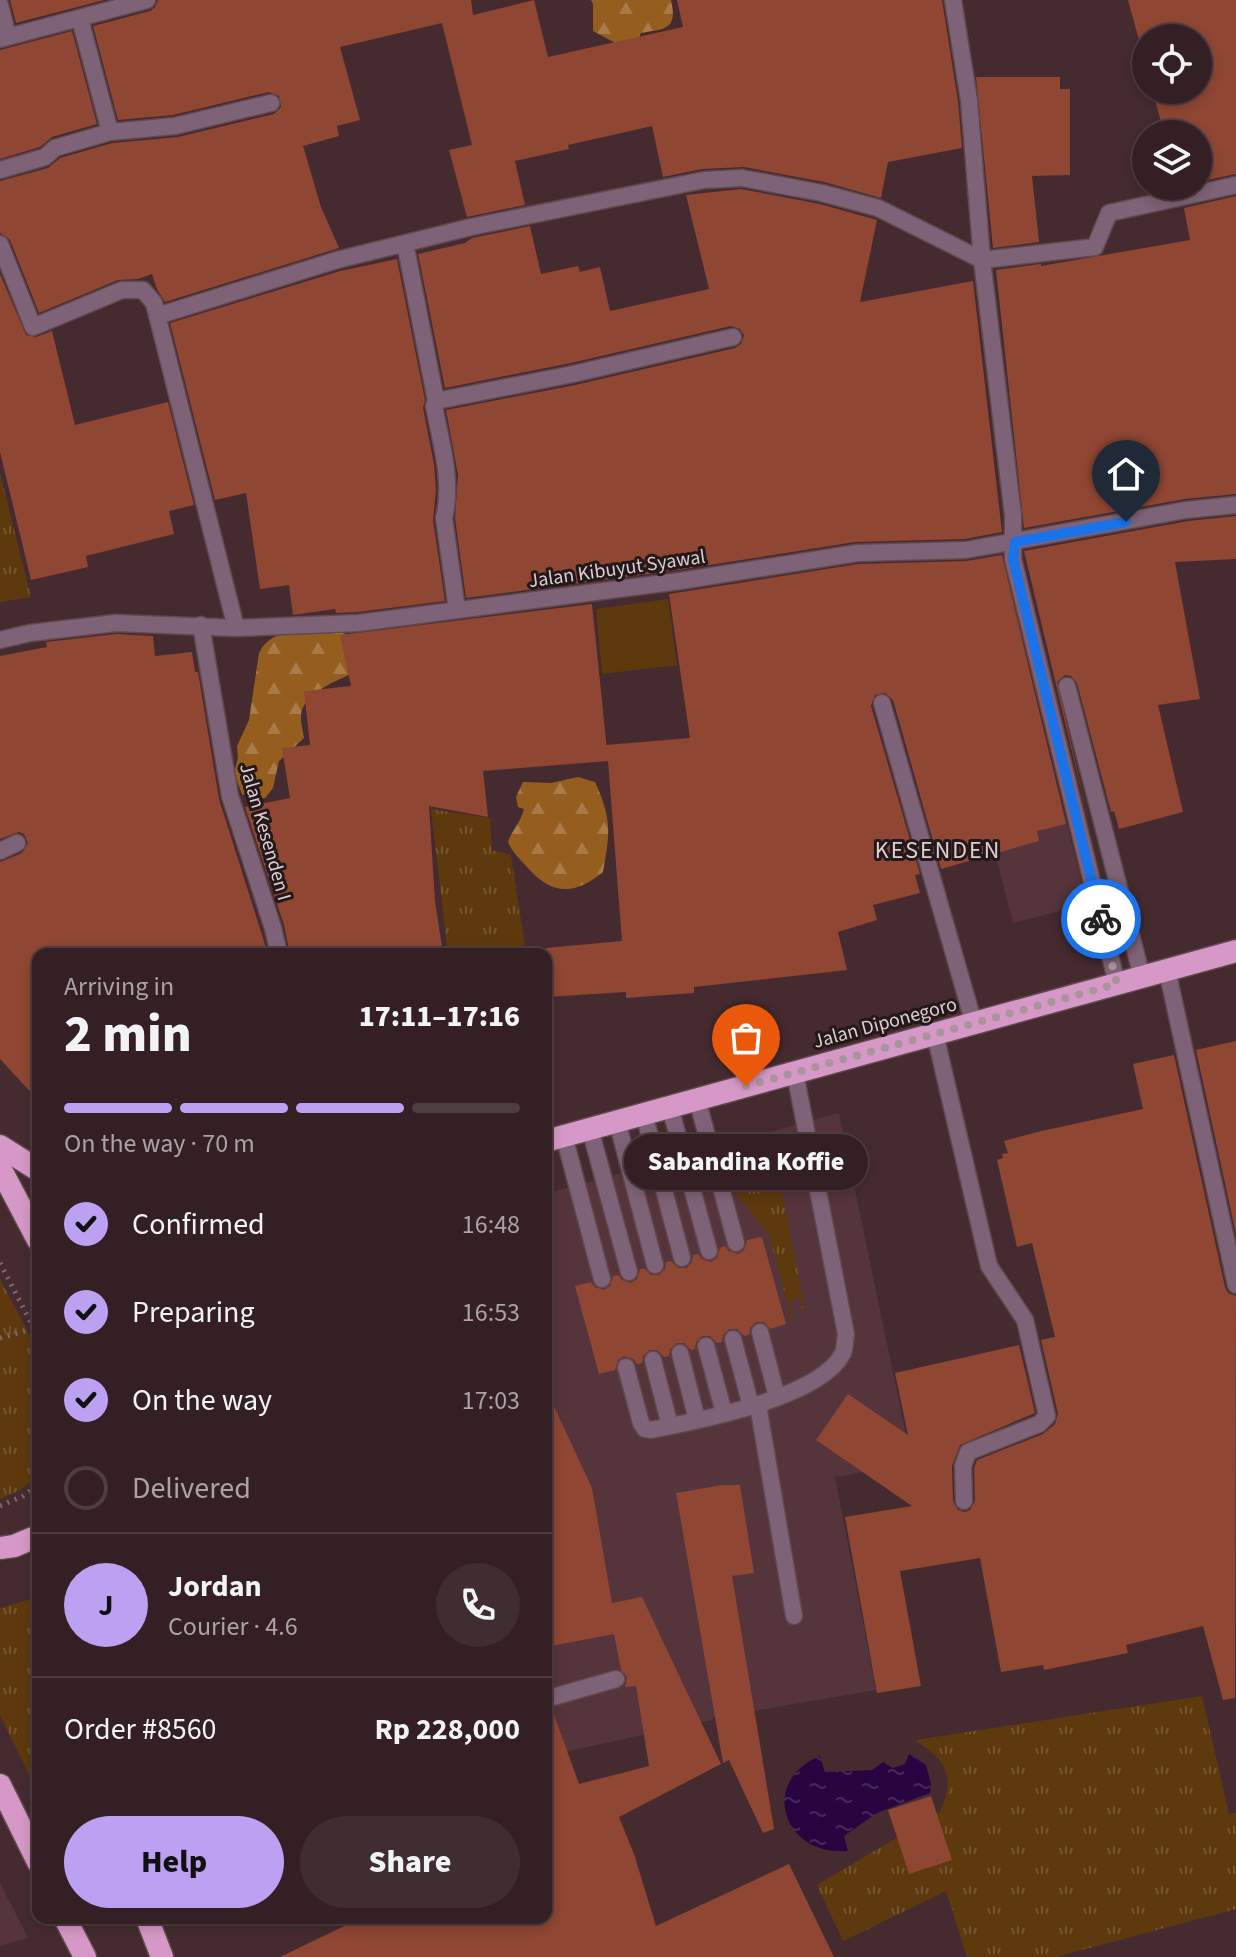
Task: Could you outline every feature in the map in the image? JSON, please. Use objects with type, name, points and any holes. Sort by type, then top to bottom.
[{"type":"highway","name":"Jalan Diponegoro","points":[[555,1139],[1236,951]]},
{"type":"highway","points":[[0,1146],[32,1166]]},
{"type":"highway","points":[[0,1168],[32,1229]]},
{"type":"highway","points":[[0,1548],[32,1538]]},
{"type":"highway","points":[[0,1785],[32,1850]]},
{"type":"highway","points":[[68,1924],[85,1957]]},
{"type":"highway","points":[[149,1924],[162,1957]]},
{"type":"street","points":[[0,5],[4,38],[147,0]]},
{"type":"street","points":[[953,0],[969,100],[982,260],[1015,542],[1013,559],[1117,984]]},
{"type":"street","points":[[80,19],[110,132]]},
{"type":"street","points":[[0,170],[45,157],[55,148],[110,132],[175,126],[271,103]]},
{"type":"street","points":[[157,316],[337,260],[405,243],[704,180],[742,178],[822,193],[878,208],[982,260],[1095,247],[1109,213],[1236,185]]},
{"type":"street","points":[[405,243],[448,479],[448,504],[444,518],[457,610]]},
{"type":"street","points":[[0,244],[33,327],[122,290],[143,290],[154,303],[236,628]]},
{"type":"street","points":[[436,401],[573,374],[733,337]]},
{"type":"street","name":"Jalan Kibuyut Syawal","points":[[0,640],[30,633],[116,623],[236,628],[359,623],[680,581],[857,553],[966,550],[1186,510],[1236,505]]},
{"type":"street","name":"Jalan Kesenden I","points":[[201,625],[230,796],[278,948]]},
{"type":"street","points":[[1067,686],[1142,977]]},
{"type":"street","points":[[882,703],[974,1024]]},
{"type":"street","points":[[0,851],[17,843]]},
{"type":"street","points":[[1167,970],[1236,1285]]},
{"type":"street","points":[[935,1034],[989,1266],[1025,1320],[1047,1416],[1046,1421],[968,1452],[963,1466],[964,1501]]},
{"type":"street","points":[[626,1367],[645,1429],[651,1430],[754,1406],[777,1397],[825,1374],[843,1353],[846,1334],[795,1073]]},
{"type":"street","points":[[697,1099],[736,1243]]},
{"type":"street","points":[[670,1107],[709,1251]]},
{"type":"street","points":[[644,1114],[682,1258]]},
{"type":"street","points":[[617,1121],[655,1265]]},
{"type":"street","points":[[590,1129],[629,1272]]},
{"type":"street","points":[[555,1139],[602,1279]]},
{"type":"street","points":[[760,1332],[777,1397]]},
{"type":"street","points":[[733,1339],[754,1406],[794,1616]]},
{"type":"street","points":[[706,1346],[724,1413]]},
{"type":"street","points":[[680,1353],[697,1420]]},
{"type":"street","points":[[653,1360],[670,1426]]},
{"type":"street","points":[[552,1697],[616,1679]]},
{"type":"path","points":[[0,1263],[32,1324]]},
{"type":"path","points":[[0,1338],[32,1329]]},
{"type":"path","points":[[0,1506],[32,1489]]},
{"type":"shaded area","points":[[1001,561],[1087,904],[1013,923],[922,566]]},
{"type":"shaded area","points":[[839,1113],[912,1464],[835,1477],[876,1690],[713,1718],[552,1755],[552,1192]]},
{"type":"shaded area","points":[[0,1883],[28,1938],[0,1946]]},
{"type":"green space","points":[[591,0],[671,0],[673,17],[663,29],[641,33],[636,45],[623,47],[593,31]]},
{"type":"green space","points":[[0,473],[31,597],[0,602]]},
{"type":"green space","points":[[668,599],[677,665],[602,674],[596,609]]},
{"type":"green space","points":[[332,629],[359,639],[366,667],[325,686],[308,700],[301,718],[304,738],[279,761],[273,788],[265,798],[254,799],[242,794],[234,773],[237,746],[249,720],[259,653],[265,644],[281,634]]},
{"type":"green space","points":[[578,777],[595,782],[601,795],[607,816],[607,847],[603,872],[583,885],[564,889],[545,883],[536,876],[508,842],[524,809],[518,807],[516,797],[523,782],[551,783]]},
{"type":"green space","points":[[431,809],[490,818],[492,850],[511,855],[525,948],[447,948]]},
{"type":"green space","points":[[778,1173],[805,1309],[805,1315],[799,1298],[790,1301],[794,1319],[769,1235],[730,1186]]},
{"type":"green space","points":[[0,1279],[32,1340],[32,1480],[20,1490],[0,1499]]},
{"type":"green space","points":[[32,1599],[32,1781],[0,1715],[0,1608]]},
{"type":"green space","points":[[1202,1696],[1229,1814],[1236,1813],[1236,1909],[1056,1957],[967,1957],[946,1891],[843,1941],[817,1885],[940,1812],[945,1799],[947,1778],[941,1762],[915,1740]]},
{"type":"water","points":[[909,1754],[926,1765],[930,1793],[877,1813],[844,1836],[848,1851],[825,1850],[807,1842],[794,1830],[786,1815],[785,1799],[789,1782],[801,1768],[820,1756],[825,1772],[872,1770],[883,1762],[893,1768],[905,1764]]},
{"type":"building","points":[[10,0],[104,0],[16,23]]},
{"type":"building","points":[[158,0],[471,0],[473,15],[534,0],[548,57],[683,27],[677,0],[942,0],[962,148],[888,162],[881,198],[824,182],[744,167],[702,169],[663,177],[652,126],[515,161],[525,205],[467,217],[449,150],[472,145],[442,23],[340,47],[360,120],[337,126],[339,136],[303,146],[321,207],[339,248],[165,302],[152,274],[138,279],[118,280],[39,313],[10,240],[0,233],[0,181],[48,168],[60,158],[112,143],[178,137],[274,114],[281,107],[279,96],[269,92],[173,115],[118,120],[93,26],[150,11]]},
{"type":"building","points":[[1128,0],[1236,0],[1236,174],[1212,179],[1212,120],[1161,120],[1156,104],[1212,104],[1212,24],[1135,24]]},
{"type":"building","points":[[72,31],[97,124],[52,137],[40,147],[0,159],[0,50]]},
{"type":"building","points":[[976,77],[1060,77],[1060,89],[1070,89],[1070,175],[1032,176],[1039,242],[993,248]]},
{"type":"building","points":[[741,189],[820,204],[877,220],[860,302],[973,281],[1002,532],[965,539],[855,542],[678,570],[466,598],[455,518],[458,475],[446,410],[575,385],[735,348],[741,344],[744,335],[740,329],[731,326],[445,388],[418,254],[465,243],[472,238],[530,226],[541,274],[578,266],[580,272],[600,267],[610,311],[709,289],[686,195]]},
{"type":"building","points":[[1236,196],[1236,494],[1185,499],[1024,528],[996,270],[1041,266],[1190,240],[1184,208]]},
{"type":"building","points":[[397,259],[425,400],[423,408],[434,464],[436,490],[433,520],[445,601],[358,612],[336,613],[335,609],[293,615],[289,585],[260,589],[246,493],[215,500],[170,323],[340,271]]},
{"type":"building","points":[[0,274],[26,335],[36,337],[52,331],[75,425],[168,402],[194,505],[169,511],[174,534],[86,556],[88,567],[31,580],[0,452]]},
{"type":"building","points":[[1236,516],[1236,559],[1175,562],[1200,699],[1158,705],[1183,812],[1119,829],[1114,811],[1111,812],[1077,683],[1071,676],[1065,675],[1057,682],[1088,818],[1024,551],[1188,521]]},
{"type":"building","points":[[1002,555],[1066,824],[1037,831],[1039,841],[941,869],[893,700],[885,693],[875,695],[871,706],[920,874],[915,875],[920,893],[873,905],[877,920],[838,932],[847,970],[694,987],[694,993],[626,998],[626,992],[552,997],[552,948],[546,948],[622,941],[608,761],[483,771],[488,817],[429,806],[435,901],[442,948],[289,948],[245,807],[290,798],[282,748],[310,745],[304,691],[351,686],[340,635],[592,604],[606,745],[690,738],[669,594],[858,564],[966,561]]},
{"type":"building","points":[[116,634],[153,636],[155,656],[192,652],[219,799],[266,948],[32,948],[32,1094],[0,1059],[0,862],[22,853],[28,843],[24,834],[19,832],[0,839],[0,656],[47,647],[46,642]]},
{"type":"building","points":[[1236,1041],[1236,1234],[1196,1050]]},
{"type":"building","points":[[1174,1055],[1225,1287],[1228,1293],[1236,1296],[1235,1698],[1223,1700],[1203,1626],[1126,1645],[1128,1653],[1044,1670],[1043,1665],[1001,1672],[980,1558],[900,1571],[921,1686],[877,1693],[845,1517],[912,1506],[816,1440],[848,1394],[908,1435],[895,1373],[1019,1345],[1035,1413],[960,1445],[952,1466],[953,1501],[958,1510],[965,1512],[975,1501],[974,1468],[977,1460],[1043,1434],[1055,1424],[1058,1414],[1041,1340],[1055,1337],[1032,1243],[1017,1247],[997,1160],[1008,1153],[1004,1141],[1143,1109],[1133,1064]]},
{"type":"building","points":[[762,1237],[786,1324],[770,1329],[764,1322],[756,1322],[750,1328],[749,1335],[744,1336],[737,1329],[729,1329],[723,1335],[722,1342],[717,1343],[710,1336],[702,1336],[696,1342],[695,1349],[677,1343],[670,1349],[669,1356],[664,1357],[657,1350],[650,1350],[643,1356],[642,1363],[637,1364],[624,1356],[618,1360],[615,1370],[599,1374],[575,1286],[591,1282],[604,1290],[610,1286],[613,1276],[618,1275],[631,1283],[637,1279],[640,1269],[644,1268],[651,1275],[659,1275],[665,1269],[666,1262],[686,1268],[692,1262],[693,1255],[698,1254],[711,1262],[717,1258],[720,1248],[725,1246],[738,1254],[744,1250],[747,1240]]},
{"type":"building","points":[[552,1402],[592,1488],[612,1603],[642,1597],[721,1764],[619,1817],[656,1926],[789,1864],[834,1957],[280,1957],[349,1924],[552,1924],[552,1709],[579,1784],[649,1766],[636,1686],[625,1687],[627,1677],[621,1670],[614,1634],[552,1646]]},
{"type":"building","points":[[740,1485],[754,1573],[732,1576],[774,1829],[763,1833],[729,1760],[723,1763],[676,1493]]},
{"type":"building","points":[[931,1796],[952,1860],[909,1874],[888,1810]]},
{"type":"way so far","points":[[746,1086],[1117,984],[1101,919]]},
{"type":"place","name":"Sabandina Koffie","points":[[746,1086]]},
{"type":"district","name":"KESENDEN","points":[[938,850]]},
{"type":"route","points":[[1101,919],[1013,559],[1015,542],[1126,522]]}]
